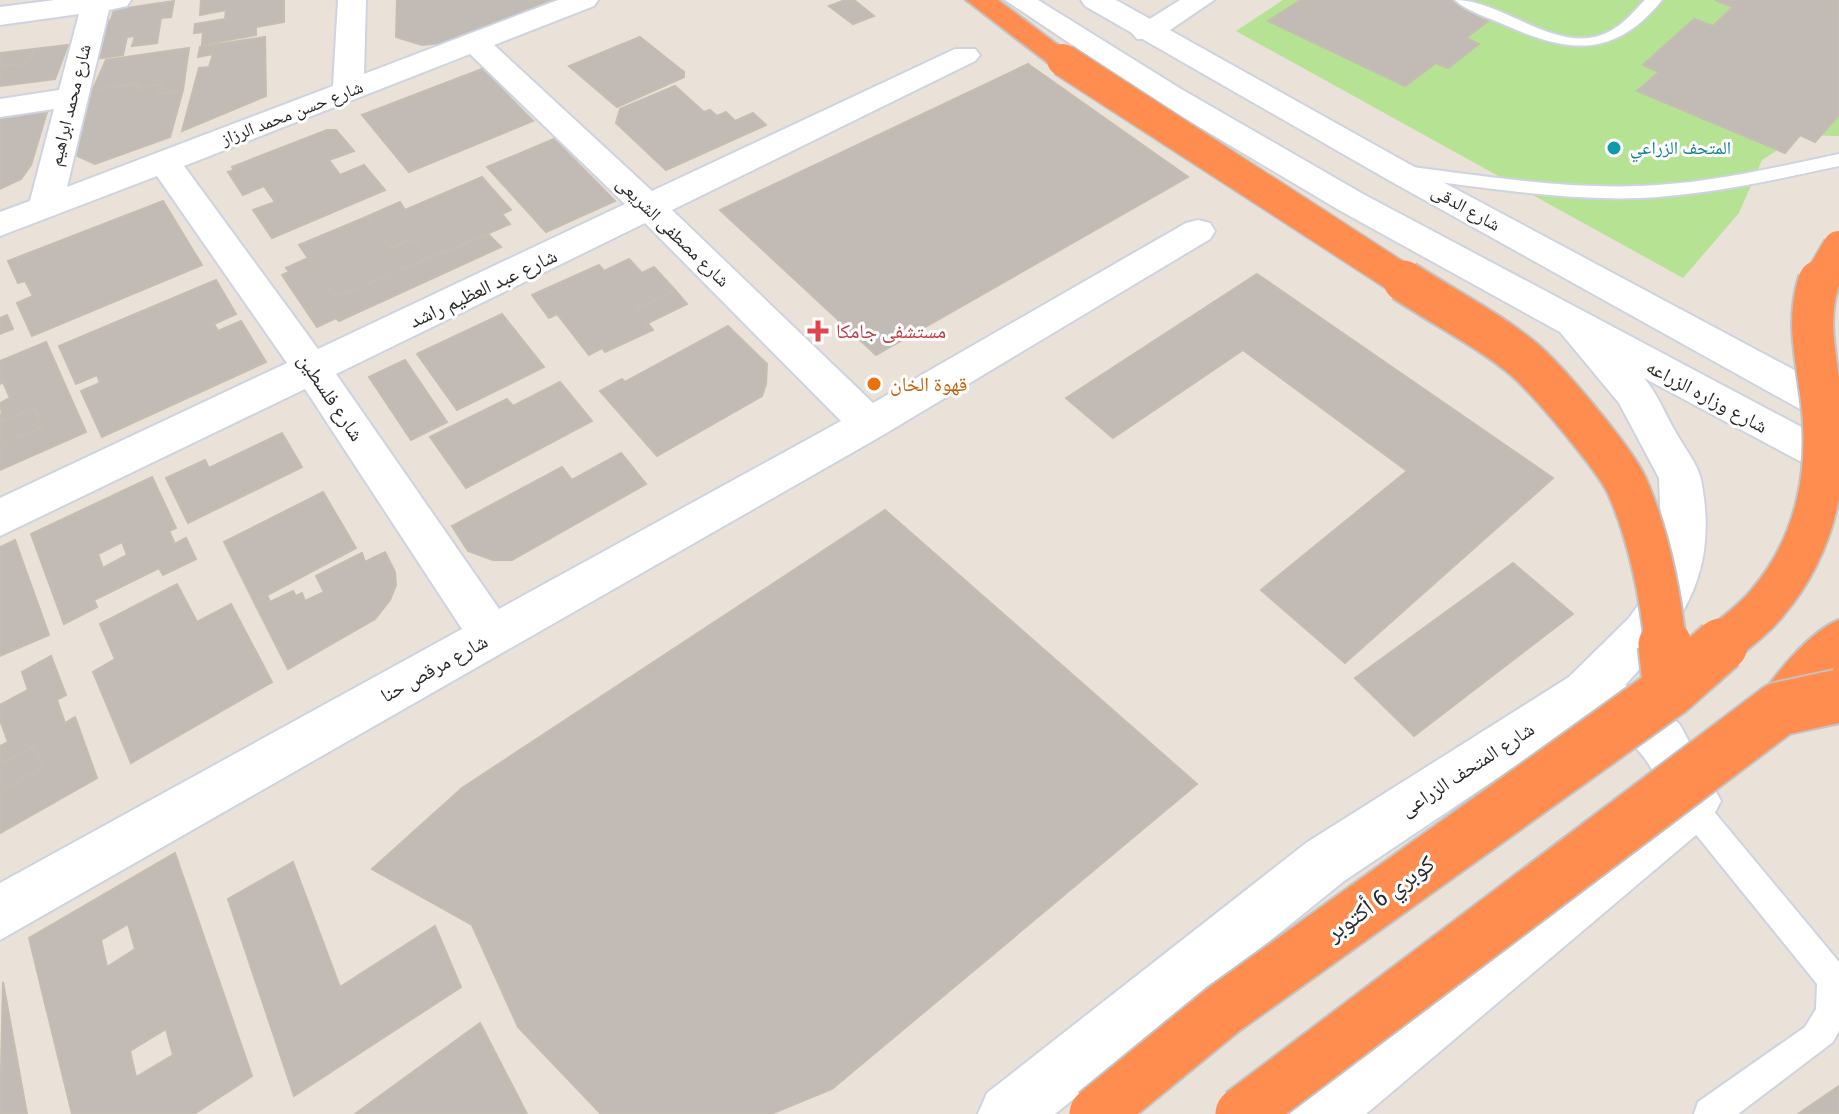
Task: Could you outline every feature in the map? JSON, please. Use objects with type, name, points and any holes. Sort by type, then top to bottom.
[{"type":"highway","points":[[980,0],[1063,60],[1526,361],[1567,406],[1626,484],[1646,542],[1662,611],[1670,690]]},
{"type":"highway","name":"كوبري 6 أكتوبر","points":[[1096,1114],[1223,1010],[1670,690],[1768,603],[1802,550],[1821,498],[1824,419],[1811,321],[1818,284],[1839,247]]},
{"type":"highway","points":[[1242,1114],[1779,709],[1839,640]]},
{"type":"highway","points":[[1779,709],[1839,696]]},
{"type":"street","points":[[348,92],[352,0]]},
{"type":"street","name":"شارع حسن محمد الرزاز","points":[[0,225],[584,0]]},
{"type":"street","points":[[1019,0],[1170,96],[1576,327]]},
{"type":"street","name":"شارع الدقى","points":[[1095,0],[1147,33],[1839,412]]},
{"type":"street","points":[[1147,33],[1200,0]]},
{"type":"street","points":[[0,16],[106,1]]},
{"type":"street","name":"شارع محمد ابراهيم","points":[[45,208],[72,97],[106,1]]},
{"type":"street","name":"شارع مصطفى الشريعى","points":[[475,43],[650,208],[869,424]]},
{"type":"street","name":"شارع عبد العظيم راشد","points":[[0,518],[965,55]]},
{"type":"street","points":[[0,108],[72,97]]},
{"type":"street","name":"شارع فلسطين","points":[[164,162],[312,369],[492,636]]},
{"type":"street","name":"شارع مرقص حنا","points":[[0,913],[869,424],[1198,231]]},
{"type":"street","name":"شارع وزاره الزراعه","points":[[1576,327],[1839,466]]},
{"type":"street","name":"شارع المتحف الزراعى","points":[[1008,1114],[1325,862],[1586,692],[1645,632],[1673,592],[1683,528],[1680,478],[1634,393],[1576,327]]},
{"type":"street","points":[[1320,1114],[1691,806],[1839,678]]},
{"type":"street","points":[[1586,692],[1625,708],[1659,735],[1682,769],[1691,806]]},
{"type":"lane","points":[[1463,0],[1549,37],[1569,40],[1596,40],[1617,34],[1647,2]]},
{"type":"lane","points":[[1397,171],[1560,189],[1639,192],[1709,186],[1839,160]]},
{"type":"lane","points":[[1691,806],[1830,975],[1835,1005],[1828,1023],[1816,1038],[1710,1114]]},
{"type":"green space","name":"المتحف الزراعي","points":[[1283,0],[1839,0],[1839,136],[1800,135],[1762,160],[1739,213],[1683,278],[1236,31]]},
{"type":"building","points":[[201,0],[284,0],[284,22],[256,27],[256,35],[202,45],[203,32],[194,33],[195,24],[225,19],[226,10],[200,15]]},
{"type":"building","points":[[397,0],[553,0],[450,42],[422,45],[396,37]]},
{"type":"building","points":[[854,0],[874,16],[853,24],[829,6]]},
{"type":"building","points":[[1301,0],[1450,0],[1492,18],[1466,38],[1479,44],[1448,68],[1436,63],[1405,86],[1268,21]]},
{"type":"building","points":[[1715,0],[1839,0],[1839,115],[1815,142],[1800,135],[1785,153],[1637,91],[1659,72],[1643,65],[1694,19],[1713,26],[1733,7]]},
{"type":"building","points":[[174,1],[171,17],[161,18],[157,43],[132,46],[135,36],[127,37],[123,55],[87,60],[97,22],[111,20],[114,10]]},
{"type":"building","points":[[265,37],[266,96],[182,131],[199,68],[209,67],[213,54],[198,57],[200,47]]},
{"type":"building","points":[[640,37],[684,72],[684,77],[617,107],[569,66]]},
{"type":"building","points":[[68,45],[55,79],[0,86],[0,65],[27,64],[34,49]]},
{"type":"building","points":[[189,48],[183,90],[159,94],[162,84],[137,89],[138,84],[93,89],[106,60]]},
{"type":"building","points":[[34,49],[27,64],[0,65],[0,53]]},
{"type":"building","points":[[1028,64],[1188,177],[876,355],[720,210]]},
{"type":"building","points":[[482,69],[533,121],[409,172],[362,115]]},
{"type":"building","points":[[138,84],[137,89],[162,84],[159,94],[183,90],[170,137],[95,164],[75,155],[93,89]]},
{"type":"building","points":[[675,86],[704,112],[710,110],[717,116],[726,112],[735,121],[753,113],[766,125],[666,170],[616,123],[620,109]]},
{"type":"building","points":[[47,112],[31,165],[21,179],[0,189],[0,119]]},
{"type":"building","points":[[327,130],[336,130],[354,151],[329,160],[340,175],[364,165],[385,190],[272,238],[253,210],[275,202],[264,186],[243,195],[228,172],[234,170],[232,167]]},
{"type":"building","points":[[554,139],[615,201],[546,232],[487,167]]},
{"type":"building","points":[[482,177],[511,210],[502,214],[510,224],[430,259],[412,239],[392,248],[366,217],[400,202],[405,210]]},
{"type":"building","points":[[163,201],[202,265],[32,336],[17,303],[33,296],[25,281],[18,283],[8,261]]},
{"type":"building","points":[[366,217],[392,248],[412,239],[430,259],[335,297],[299,245]]},
{"type":"building","points":[[488,234],[501,247],[339,321],[336,318],[317,327],[282,275],[289,272],[286,268],[308,258],[335,297]]},
{"type":"building","points":[[629,259],[642,273],[654,267],[675,290],[636,309],[653,330],[605,352],[602,348],[589,355],[557,314],[549,318],[532,295],[599,265],[604,271]]},
{"type":"building","points":[[1257,274],[1553,478],[1345,663],[1261,590],[1407,471],[1243,350],[1113,438],[1066,398]]},
{"type":"building","points":[[216,280],[236,314],[214,324],[218,331],[241,321],[266,362],[102,437],[81,391],[100,383],[97,375],[76,384],[59,346]]},
{"type":"building","points":[[675,290],[687,304],[648,323],[636,309]]},
{"type":"building","points":[[502,314],[544,367],[457,410],[417,354]]},
{"type":"building","points":[[7,315],[13,329],[0,334],[0,318]]},
{"type":"building","points":[[728,326],[767,364],[762,396],[657,456],[600,391],[622,379],[625,382]]},
{"type":"building","points":[[46,342],[86,432],[0,470],[0,445],[42,427],[34,408],[3,421],[0,403],[10,398],[3,382],[0,384],[0,361]]},
{"type":"building","points":[[405,360],[447,422],[411,440],[369,377]]},
{"type":"building","points":[[560,382],[592,421],[466,488],[430,437],[507,399],[513,406]]},
{"type":"building","points":[[34,408],[42,427],[0,445],[0,414],[3,421]]},
{"type":"building","points":[[282,433],[302,467],[188,523],[166,478],[205,460],[209,468]]},
{"type":"building","points":[[621,453],[646,484],[512,560],[493,560],[468,551],[452,526],[562,467],[572,480]]},
{"type":"building","points":[[152,477],[176,528],[169,531],[175,544],[186,538],[196,559],[163,575],[159,568],[94,600],[97,607],[64,624],[31,534]],"holes":[[[122,542],[127,555],[103,568],[98,554]]]},
{"type":"building","points":[[323,492],[356,548],[254,602],[224,542]]},
{"type":"building","points":[[885,510],[1197,784],[832,1089],[771,1114],[601,1114],[518,1027],[472,925],[372,869],[462,788]]},
{"type":"building","points":[[15,540],[49,635],[0,656],[0,547]]},
{"type":"building","points":[[385,552],[395,572],[396,585],[390,600],[375,619],[288,669],[254,602],[267,595],[270,602],[293,591],[296,596],[302,593],[305,601],[324,592],[316,576],[362,553],[365,562]]},
{"type":"building","points":[[1513,563],[1573,614],[1414,736],[1355,678]]},
{"type":"building","points":[[177,584],[197,622],[231,604],[272,682],[131,763],[93,672],[115,659],[100,624]]},
{"type":"building","points":[[51,656],[66,695],[57,700],[65,723],[75,717],[97,778],[0,833],[0,791],[42,768],[34,746],[0,765],[0,746],[8,742],[0,720],[0,705],[28,690],[22,672]]},
{"type":"building","points":[[34,746],[42,768],[0,791],[0,765]]},
{"type":"building","points":[[175,853],[252,1076],[194,1114],[72,1114],[29,938]],"holes":[[[128,924],[135,949],[107,967],[101,940]],[[166,1029],[173,1055],[136,1077],[130,1051]]]},
{"type":"building","points":[[293,862],[340,987],[435,926],[461,987],[294,1096],[228,899]]},
{"type":"building","points":[[3,982],[27,1114],[0,1114]]},
{"type":"building","points":[[480,1023],[527,1114],[355,1114]]},
{"type":"building","points":[[1839,1086],[1839,1114],[1798,1114]]},
{"type":"place","name":"المتحف الزراعي","points":[[1614,148]]},
{"type":"place","name":"مستشفى جامكا","points":[[818,331]]},
{"type":"place","name":"قهوة الخان","points":[[874,384]]}]
